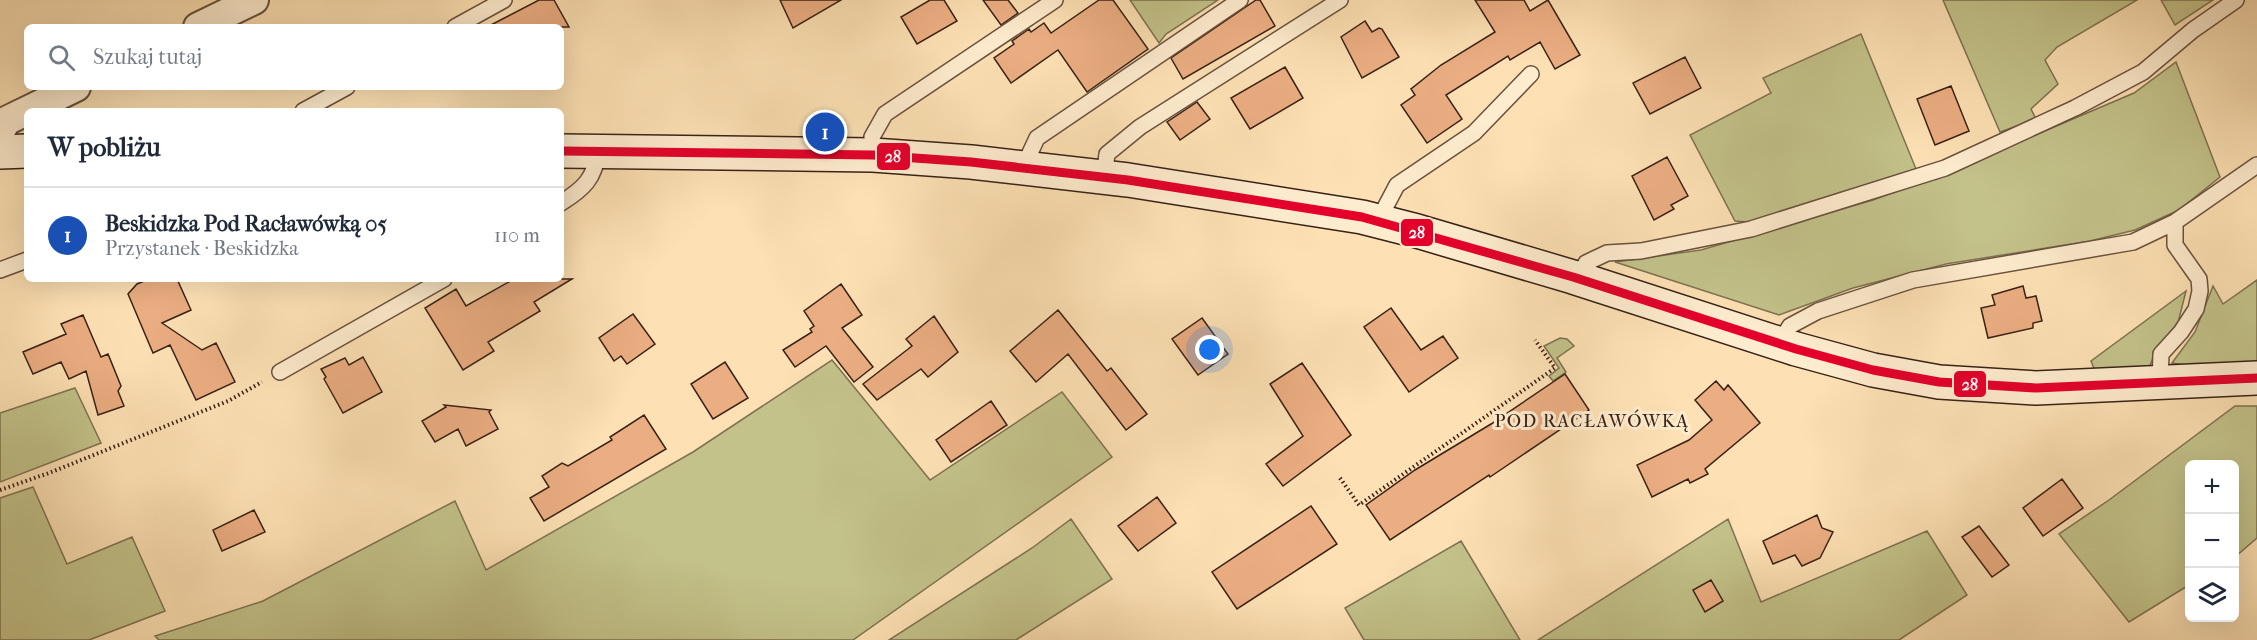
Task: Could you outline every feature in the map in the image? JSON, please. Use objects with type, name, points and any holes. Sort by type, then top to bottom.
[{"type":"street","points":[[204,24],[254,0]]},
{"type":"street","points":[[33,108],[70,90]]},
{"type":"street","points":[[0,132],[6,121],[24,112]]},
{"type":"street","points":[[0,152],[24,151]]},
{"type":"street","points":[[564,151],[873,155],[1023,168],[1104,178],[1350,215],[1434,235],[1578,278],[1779,343],[1873,370],[1939,382],[2036,388],[2257,378]]},
{"type":"lane","points":[[460,24],[504,0]]},
{"type":"lane","points":[[873,155],[872,136],[885,114],[1055,0]]},
{"type":"lane","points":[[1023,168],[1037,138],[1240,0]]},
{"type":"lane","points":[[1104,178],[1107,154],[1140,127],[1340,0]]},
{"type":"lane","points":[[1578,278],[1586,263],[1607,253],[1641,251],[1751,229],[1945,168],[2075,108],[2143,72],[2193,30],[2236,0]]},
{"type":"lane","points":[[1378,221],[1397,185],[1474,133],[1531,74]]},
{"type":"lane","points":[[308,108],[342,90]]},
{"type":"lane","points":[[564,201],[583,188],[596,167],[598,151]]},
{"type":"lane","points":[[1779,343],[1790,326],[1818,310],[1913,280],[2133,242],[2175,222],[2257,165]]},
{"type":"lane","points":[[2160,382],[2161,354],[2181,332],[2196,309],[2200,291],[2199,279],[2175,245],[2175,222]]},
{"type":"lane","points":[[0,270],[24,261]]},
{"type":"lane","points":[[280,372],[439,282]]},
{"type":"path","points":[[1340,478],[1359,505],[1555,368],[1535,340]]},
{"type":"path","points":[[0,490],[49,473],[228,400],[280,372]]},
{"type":"shaded area","points":[[1130,0],[1218,0],[1166,34],[1159,43]]},
{"type":"shaded area","points":[[1943,0],[2137,0],[2057,47],[2045,60],[2058,84],[2031,109],[2036,119],[2000,132]]},
{"type":"shaded area","points":[[2161,0],[2213,0],[2175,25]]},
{"type":"shaded area","points":[[1861,34],[1916,169],[1748,222],[1735,221],[1690,135],[1771,93],[1763,78]]},
{"type":"shaded area","points":[[2176,62],[2220,177],[2179,210],[2135,230],[2090,241],[1946,264],[1853,288],[1779,315],[1615,262],[1701,250],[1873,200],[1941,175],[2134,93]]},
{"type":"shaded area","points":[[2257,280],[2257,366],[2192,366],[2172,363],[2195,332],[2213,286],[2223,304]]},
{"type":"shaded area","points":[[2186,291],[2178,323],[2156,349],[2150,366],[2095,371],[2091,361]]},
{"type":"shaded area","points":[[1560,338],[1567,339],[1574,346],[1557,358],[1566,372],[1553,381],[1549,376],[1559,368],[1544,346]]},
{"type":"shaded area","points":[[832,360],[930,480],[1062,392],[1112,457],[853,640],[159,640],[155,636],[263,601],[455,501],[486,570],[693,452]]},
{"type":"shaded area","points":[[75,388],[101,443],[0,482],[0,413]]},
{"type":"shaded area","points":[[2235,406],[2257,406],[2257,538],[2239,554],[2239,460],[2185,460],[2185,587],[2129,622],[2059,534],[2109,500]]},
{"type":"shaded area","points":[[33,487],[67,564],[132,537],[165,611],[89,640],[0,640],[0,498]]},
{"type":"shaded area","points":[[1071,519],[1112,579],[1016,640],[889,640],[1032,548]]},
{"type":"shaded area","points":[[1728,519],[1761,602],[1927,531],[1967,595],[1899,640],[1538,640]]},
{"type":"shaded area","points":[[1461,541],[1520,640],[1364,640],[1345,608]]},
{"type":"building","points":[[539,0],[554,0],[569,27],[564,27],[564,24],[493,24]]},
{"type":"building","points":[[780,0],[841,0],[793,28]]},
{"type":"building","points":[[930,0],[944,0],[957,21],[917,44],[901,17]]},
{"type":"building","points":[[983,0],[1008,0],[1018,13],[1001,25]]},
{"type":"building","points":[[1099,0],[1113,0],[1148,49],[1087,92],[1058,50],[1011,83],[994,58],[1014,44],[1012,41],[1029,29],[1031,32],[1044,23],[1051,33]]},
{"type":"building","points":[[1256,0],[1260,0],[1275,26],[1183,79],[1171,58]]},
{"type":"building","points":[[1475,0],[1524,0],[1530,11],[1548,0],[1580,55],[1555,69],[1540,42],[1510,60],[1508,56],[1446,95],[1462,119],[1427,143],[1401,105],[1415,95],[1411,89],[1441,65],[1495,32]]},
{"type":"building","points":[[1365,21],[1372,32],[1379,28],[1382,29],[1399,57],[1362,78],[1341,37]]},
{"type":"building","points":[[1685,57],[1701,88],[1650,114],[1633,83]]},
{"type":"building","points":[[1285,67],[1303,98],[1250,129],[1231,98]]},
{"type":"building","points":[[1951,86],[1969,131],[1935,145],[1917,99]]},
{"type":"building","points":[[1197,102],[1210,119],[1180,140],[1167,122]]},
{"type":"building","points":[[1667,157],[1688,196],[1671,205],[1674,209],[1654,220],[1632,176]]},
{"type":"building","points":[[564,279],[572,279],[534,302],[540,311],[488,342],[494,351],[463,370],[425,308],[456,289],[466,306],[509,282],[564,282]]},
{"type":"building","points":[[178,282],[191,310],[162,323],[202,350],[216,343],[235,382],[196,400],[170,345],[153,353],[128,294],[137,284]]},
{"type":"building","points":[[841,284],[862,315],[842,328],[873,367],[854,382],[826,346],[795,367],[783,350],[812,332],[810,329],[814,326],[804,311]]},
{"type":"building","points":[[2023,286],[2026,298],[2036,296],[2042,321],[2033,323],[2033,328],[1988,338],[1981,308],[1995,305],[1992,295]]},
{"type":"building","points":[[1391,308],[1421,350],[1443,336],[1458,358],[1409,392],[1364,327]]},
{"type":"building","points":[[1058,310],[1107,371],[1111,368],[1147,414],[1126,430],[1068,354],[1036,382],[1010,351]]},
{"type":"building","points":[[633,314],[655,344],[627,364],[621,356],[614,361],[599,338]]},
{"type":"building","points":[[83,315],[101,357],[108,354],[121,386],[118,391],[124,406],[98,415],[86,371],[69,379],[61,362],[33,374],[23,352],[66,334],[61,324]]},
{"type":"building","points":[[934,316],[958,352],[928,377],[921,369],[877,400],[863,384],[912,346],[906,339]]},
{"type":"building","points":[[1202,318],[1228,354],[1198,375],[1172,339]]},
{"type":"building","points":[[363,357],[382,392],[343,413],[321,369],[345,358],[349,365]]},
{"type":"building","points":[[725,362],[748,398],[713,419],[691,384]]},
{"type":"building","points":[[1302,363],[1351,435],[1283,486],[1266,464],[1303,436],[1270,384]]},
{"type":"building","points":[[1565,374],[1589,410],[1490,477],[1489,475],[1390,540],[1366,505],[1415,470],[1491,424]]},
{"type":"building","points":[[1716,381],[1724,390],[1728,385],[1760,423],[1705,469],[1708,474],[1690,483],[1688,479],[1652,497],[1637,465],[1689,440],[1712,420],[1695,400]]},
{"type":"building","points":[[991,401],[1007,425],[951,462],[936,440]]},
{"type":"building","points":[[444,405],[491,410],[489,412],[498,429],[466,446],[458,429],[435,442],[422,421],[446,407]]},
{"type":"building","points":[[644,415],[666,449],[544,521],[530,498],[549,487],[542,476],[562,463],[568,466],[612,440],[610,437]]},
{"type":"building","points":[[2062,479],[2083,508],[2043,536],[2023,508]]},
{"type":"building","points":[[1157,497],[1176,523],[1138,551],[1118,526]]},
{"type":"building","points":[[1311,506],[1337,544],[1237,609],[1212,572]]},
{"type":"building","points":[[254,510],[265,532],[222,551],[213,530]]},
{"type":"building","points":[[1817,515],[1822,528],[1833,532],[1820,558],[1802,566],[1795,555],[1773,564],[1763,541]]},
{"type":"building","points":[[1979,526],[2009,565],[1992,577],[1962,537]]},
{"type":"building","points":[[1711,580],[1723,601],[1705,612],[1693,590]]},
{"type":"transit line","name":"28","points":[[564,151],[873,155],[971,162],[1128,180],[1362,217],[1573,277],[1796,349],[1873,370],[1939,382],[2036,388],[2257,378]]},
{"type":"place","name":"Beskidzka Pod Racławówką 05","points":[[825,132]]},
{"type":"district","name":"POD RACŁAWÓWKĄ","points":[[1592,421]]}]
